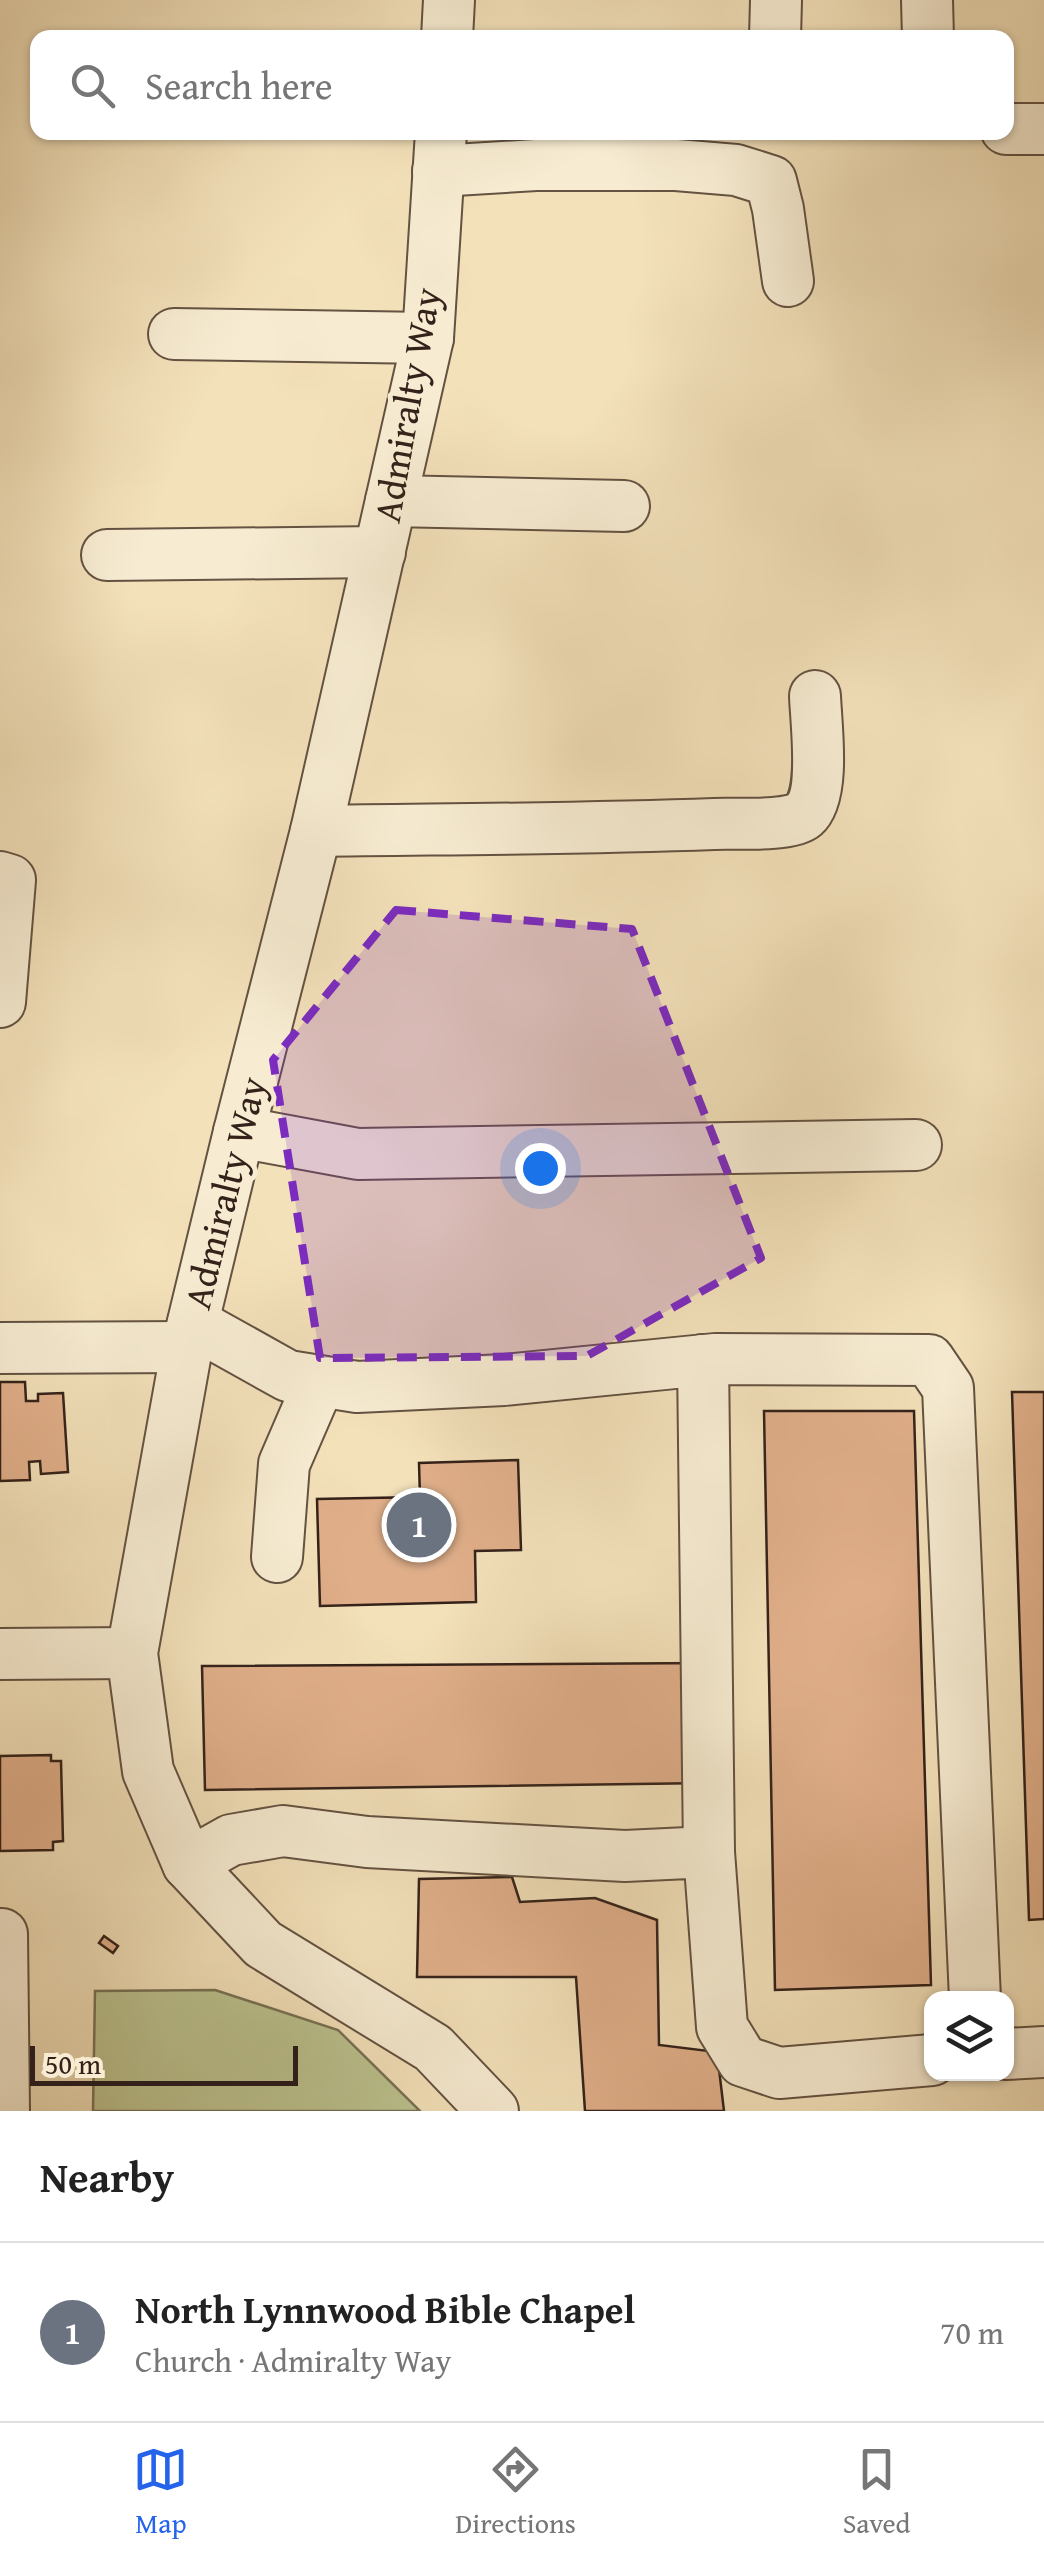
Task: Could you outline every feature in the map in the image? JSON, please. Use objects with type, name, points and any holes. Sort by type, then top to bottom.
[{"type":"street","points":[[447,30],[449,0]]},
{"type":"street","points":[[775,30],[776,0]]},
{"type":"street","points":[[927,0],[928,30]]},
{"type":"street","points":[[1014,129],[1044,130]]},
{"type":"street","points":[[440,152],[536,165],[676,164],[736,170],[771,181],[788,281]]},
{"type":"street","name":"Admiralty Way","points":[[440,152],[428,338],[316,831],[190,1335],[132,1653],[148,1771],[188,1864],[262,1944],[433,2048],[493,2111]]},
{"type":"street","points":[[174,334],[428,338]]},
{"type":"street","points":[[391,501],[624,506]]},
{"type":"street","points":[[107,555],[380,552]]},
{"type":"street","points":[[316,831],[705,824],[801,818],[811,807],[817,788],[815,696]]},
{"type":"street","points":[[0,1002],[5,878]]},
{"type":"street","points":[[239,1132],[358,1154],[916,1145]]},
{"type":"street","points":[[0,1348],[190,1335],[288,1376],[357,1387],[504,1380],[703,1360],[928,1360],[948,1388],[975,1991]]},
{"type":"street","points":[[703,1360],[709,1852],[722,2027],[742,2061],[779,2073],[924,2061]]},
{"type":"street","points":[[277,1557],[284,1464],[319,1383]]},
{"type":"street","points":[[0,1654],[132,1653]]},
{"type":"street","points":[[188,1864],[232,1840],[283,1831],[367,1842],[625,1856],[709,1852]]},
{"type":"street","points":[[0,1934],[4,2111]]},
{"type":"street","points":[[1014,2054],[1044,2052]]},
{"type":"highlighted area","points":[[396,910],[632,929],[761,1258],[587,1356],[320,1358],[273,1060]]},
{"type":"green space","points":[[215,1990],[338,2030],[420,2111],[93,2111],[95,1991]]},
{"type":"building","points":[[0,1382],[25,1382],[26,1401],[38,1401],[38,1394],[63,1393],[68,1472],[41,1474],[40,1461],[29,1462],[30,1480],[0,1481]]},
{"type":"building","points":[[1012,1392],[1044,1392],[1044,1919],[1029,1920]]},
{"type":"building","points":[[764,1411],[914,1411],[931,1985],[775,1990]]},
{"type":"building","points":[[518,1460],[521,1550],[475,1551],[476,1602],[320,1606],[317,1499],[420,1497],[419,1463]]},
{"type":"building","points":[[707,1663],[708,1783],[205,1790],[202,1666]]},
{"type":"building","points":[[51,1755],[51,1761],[61,1761],[63,1841],[53,1842],[53,1850],[0,1851],[0,1756]]},
{"type":"building","points":[[512,1877],[520,1902],[595,1898],[657,1920],[659,2045],[717,2052],[724,2111],[585,2111],[576,1977],[417,1977],[419,1879]]},
{"type":"building","points":[[104,1936],[118,1946],[113,1953],[99,1943]]},
{"type":"place","name":"North Lynnwood Bible Chapel","points":[[419,1525]]}]
